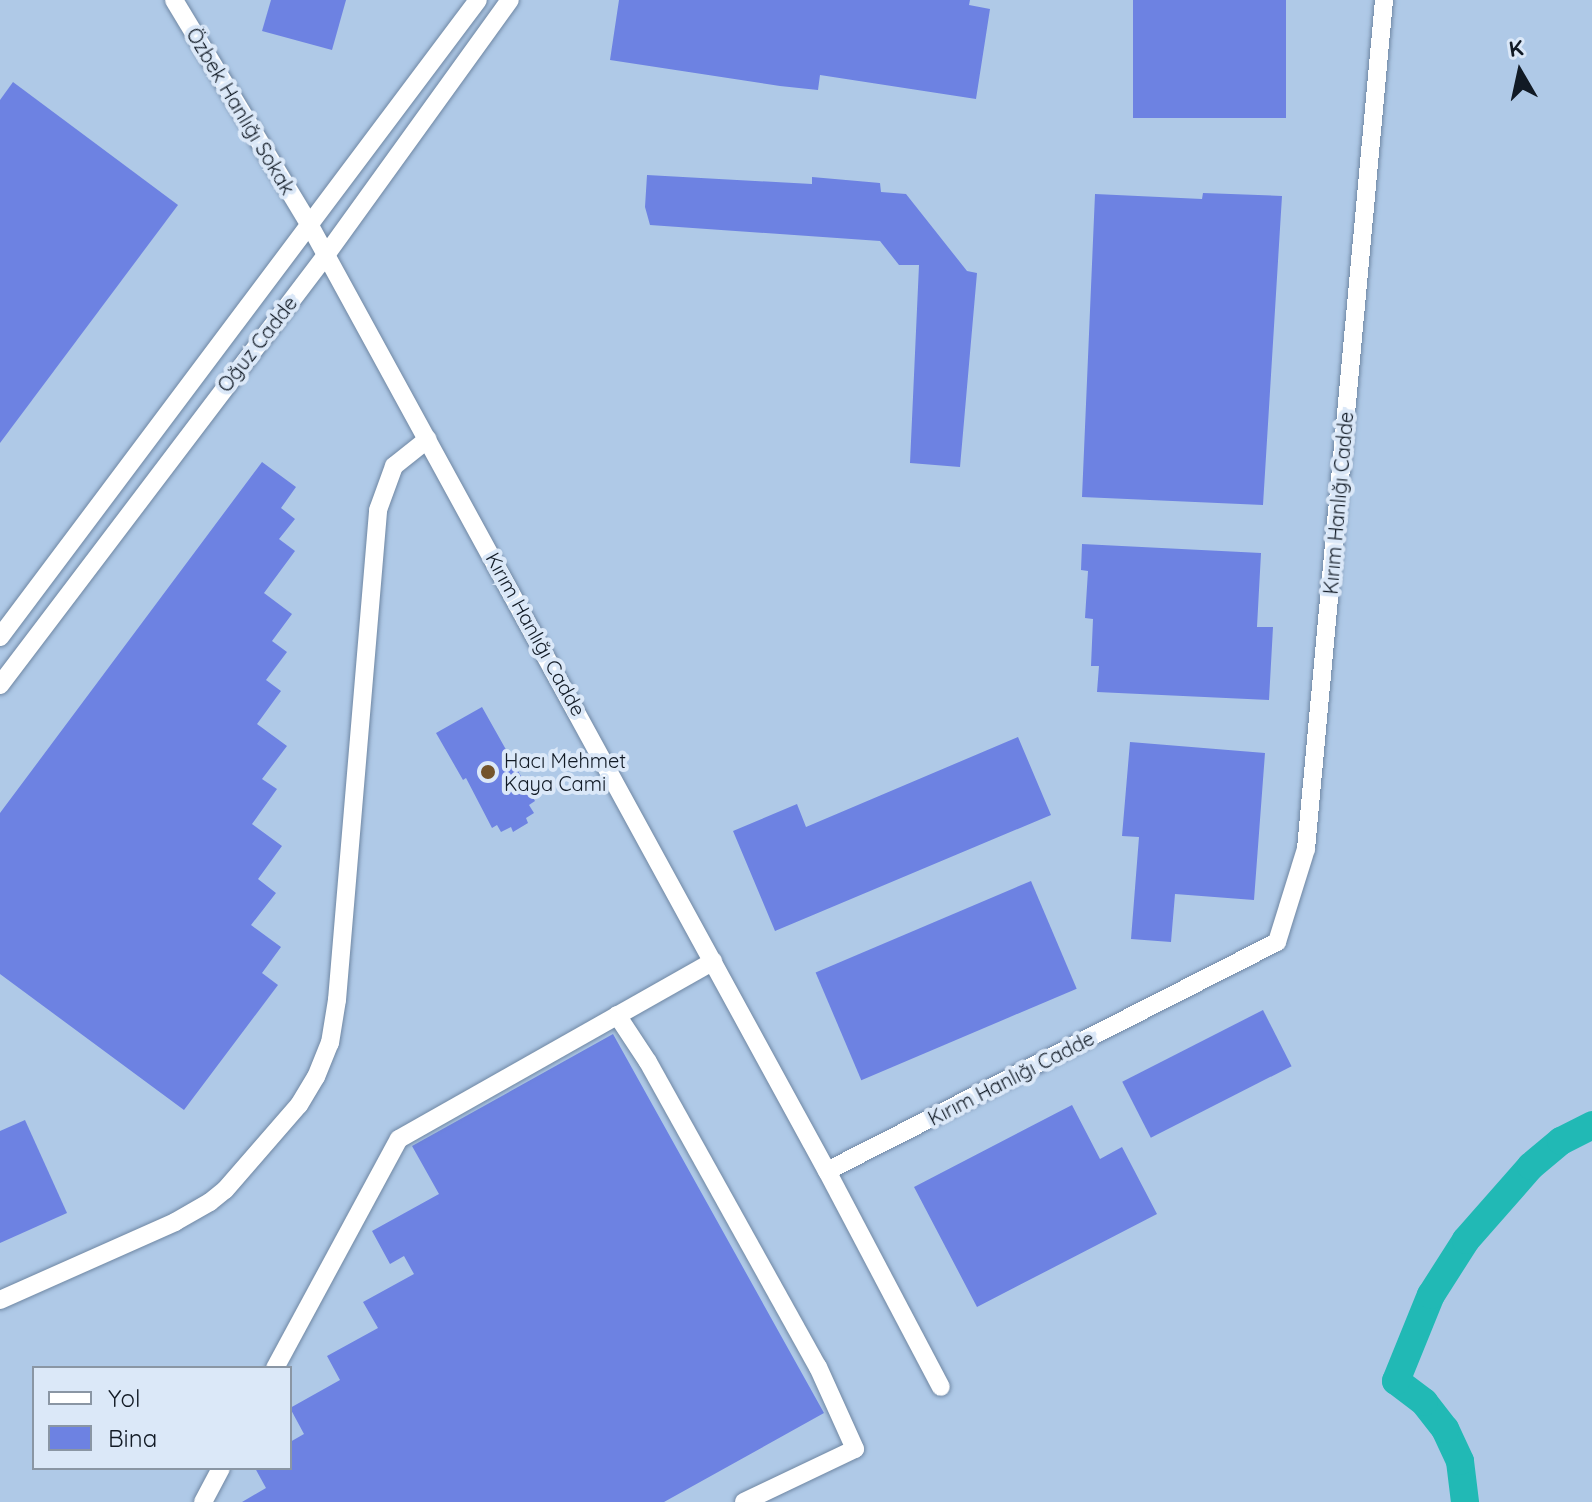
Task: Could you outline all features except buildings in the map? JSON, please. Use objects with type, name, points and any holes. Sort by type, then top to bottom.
[{"type":"street","name":"Özbek Hanlığı Sokak","points":[[174,0],[326,255]]},
{"type":"street","name":"Oğuz Cadde","points":[[0,637],[308,222],[478,0]]},
{"type":"street","name":"Oğuz Cadde","points":[[0,685],[326,255],[510,0]]},
{"type":"street","name":"Kırım Hanlığı Cadde","points":[[326,255],[827,1171],[1277,942],[1306,849],[1384,0]]},
{"type":"street","points":[[0,1300],[175,1222],[210,1202],[225,1190],[299,1105],[316,1077],[330,1043],[337,1000],[378,510],[394,466],[428,439]]},
{"type":"street","points":[[276,1366],[399,1139],[713,961]]},
{"type":"street","points":[[617,1015],[648,1062],[810,1353],[855,1449],[744,1502]]},
{"type":"street","points":[[827,1171],[941,1387]]},
{"type":"street","points":[[203,1502],[220,1470]]},
{"type":"waterway","points":[[1465,1502],[1460,1461],[1445,1429],[1424,1402],[1396,1381],[1431,1295],[1466,1240],[1531,1166],[1561,1141],[1592,1125]]},
{"type":"place","name":"Hacı Mehmet Kaya Cami","points":[[488,772]]}]
